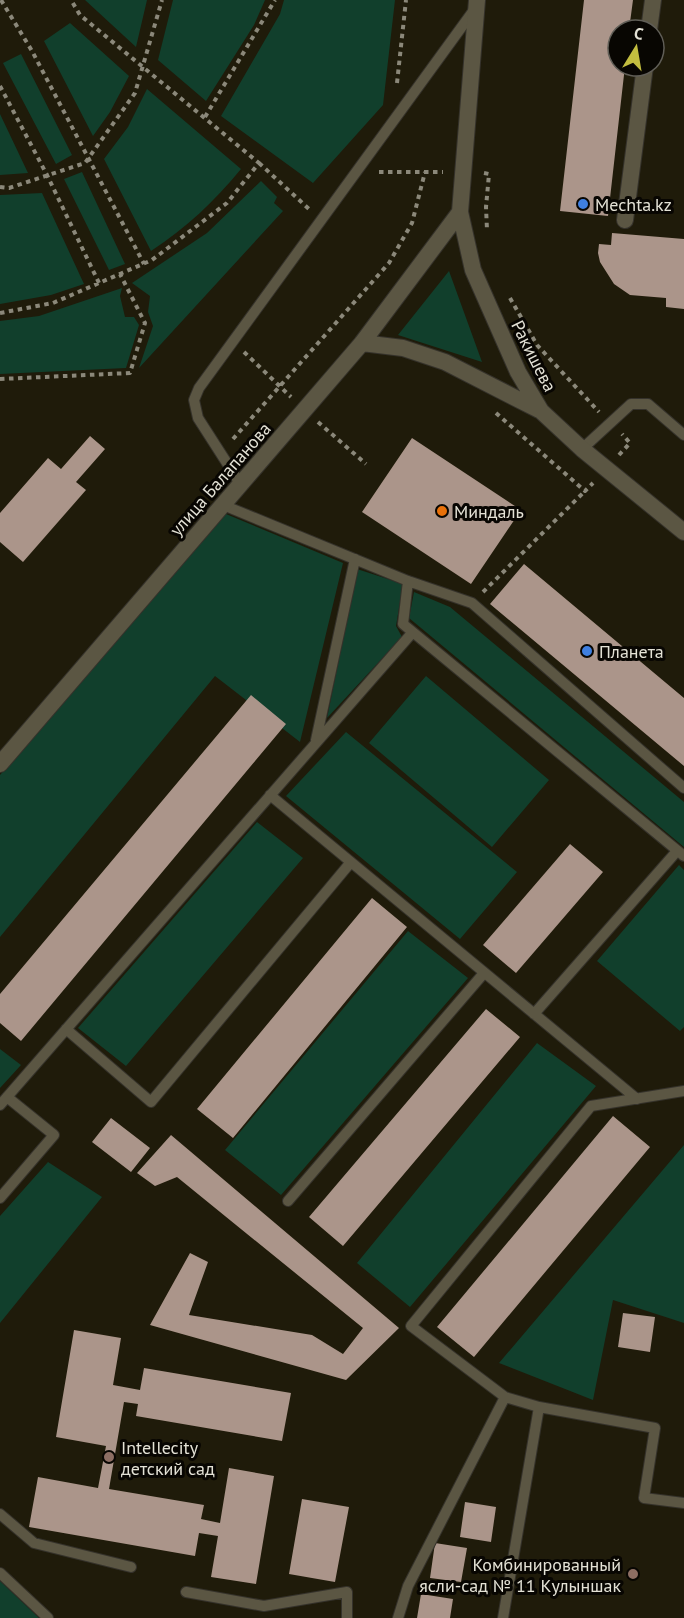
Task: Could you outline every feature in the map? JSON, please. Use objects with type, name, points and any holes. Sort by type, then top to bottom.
[{"type":"street","points":[[651,18],[653,0]]},
{"type":"street","name":"Ракишева","points":[[476,4],[461,173],[460,212],[473,270],[508,350],[541,411],[582,449],[684,532]]},
{"type":"street","points":[[625,220],[643,78]]},
{"type":"street","name":"улица Балапанова","points":[[0,764],[362,343],[460,212]]},
{"type":"street","points":[[362,343],[403,348],[446,362],[541,411]]},
{"type":"lane","points":[[240,485],[195,410],[194,400],[199,388],[476,4]]},
{"type":"lane","points":[[582,449],[632,404],[648,404],[684,435]]},
{"type":"lane","points":[[223,505],[408,581],[472,603],[684,788]]},
{"type":"lane","points":[[315,743],[355,559]]},
{"type":"lane","points":[[408,581],[403,624],[680,853],[534,1014]]},
{"type":"lane","points":[[0,1198],[54,1135],[3,1101],[412,633]]},
{"type":"lane","points":[[270,795],[637,1099]]},
{"type":"lane","points":[[66,1029],[151,1102],[351,862]]},
{"type":"lane","points":[[288,1201],[484,973]]},
{"type":"lane","points":[[684,1091],[591,1106],[411,1326],[504,1396],[540,1407],[655,1428],[644,1498],[684,1503]]},
{"type":"lane","points":[[398,1618],[408,1586],[504,1396]]},
{"type":"lane","points":[[503,1618],[540,1407]]},
{"type":"lane","points":[[0,1514],[34,1543],[131,1567]]},
{"type":"lane","points":[[0,1572],[48,1618]]},
{"type":"lane","points":[[186,1592],[264,1606],[347,1592],[346,1618]]},
{"type":"path","points":[[1,0],[89,157],[144,264]]},
{"type":"path","points":[[71,0],[80,15],[205,117],[312,212]]},
{"type":"path","points":[[0,187],[9,188],[85,163],[135,93],[162,0]]},
{"type":"path","points":[[205,117],[275,0]]},
{"type":"path","points":[[397,90],[406,0]]},
{"type":"path","points":[[0,86],[48,175],[99,283]]},
{"type":"path","points":[[0,313],[53,303],[153,260],[227,203],[258,163]]},
{"type":"path","points":[[356,172],[461,173]]},
{"type":"path","points":[[220,453],[389,263],[412,223],[425,172]]},
{"type":"path","points":[[0,379],[130,373],[145,323],[120,274]]},
{"type":"path","points":[[472,603],[585,491]]},
{"type":"green space","points":[[85,0],[147,0],[136,47]]},
{"type":"green space","points":[[173,0],[265,0],[254,25],[206,101],[158,60]]},
{"type":"green space","points":[[284,0],[395,0],[383,105],[313,183],[221,116],[280,14]]},
{"type":"green space","points":[[70,23],[129,76],[110,112],[93,136],[44,41]]},
{"type":"green space","points":[[21,54],[72,155],[56,164],[3,63]]},
{"type":"green space","points":[[147,89],[241,169],[199,213],[151,251],[104,159],[128,127]]},
{"type":"green space","points":[[0,114],[28,173],[0,175]]},
{"type":"green space","points":[[82,172],[125,264],[109,270],[64,179]]},
{"type":"green space","points":[[261,181],[277,197],[274,203],[283,211],[139,368],[153,326],[148,312],[150,296],[132,283],[207,233]]},
{"type":"green space","points":[[42,193],[84,284],[51,295],[0,304],[0,195]]},
{"type":"green space","points":[[449,271],[482,362],[398,335]]},
{"type":"green space","points":[[122,288],[120,296],[125,317],[134,317],[139,325],[126,368],[0,374],[0,321],[39,316]]},
{"type":"green space","points":[[226,514],[343,563],[300,742],[215,676],[0,937],[0,775]]},
{"type":"green space","points":[[357,569],[403,584],[396,626],[402,637],[327,718]]},
{"type":"green space","points":[[414,592],[450,607],[684,802],[684,847],[409,618]]},
{"type":"green space","points":[[426,676],[549,780],[492,847],[369,743]]},
{"type":"green space","points":[[346,732],[517,872],[460,939],[286,796]]},
{"type":"green space","points":[[257,822],[303,858],[126,1066],[78,1028]]},
{"type":"green space","points":[[679,865],[684,870],[684,1027],[680,1031],[597,961]]},
{"type":"green space","points":[[408,931],[468,978],[281,1195],[225,1150]]},
{"type":"green space","points":[[537,1043],[596,1086],[410,1307],[357,1263]]},
{"type":"green space","points":[[0,1049],[21,1065],[0,1088]]},
{"type":"green space","points":[[684,1145],[684,1323],[613,1300],[593,1400],[499,1363]]},
{"type":"green space","points":[[48,1162],[102,1197],[0,1323],[0,1216]]},
{"type":"green space","points":[[0,1581],[39,1618],[0,1618]]},
{"type":"building","points":[[584,0],[633,0],[631,18],[606,18],[606,78],[624,78],[608,216],[560,211]]},
{"type":"building","points":[[612,233],[684,239],[684,309],[666,307],[666,298],[630,295],[614,284],[600,262],[598,253],[599,244],[611,245]]},
{"type":"building","points":[[90,436],[105,449],[76,482],[86,490],[23,562],[0,542],[0,513],[48,458],[61,469]]},
{"type":"building","name":"Миндаль","points":[[412,438],[521,510],[471,584],[362,512]]},
{"type":"building","name":"Планета","points":[[524,564],[684,698],[684,766],[490,604]]},
{"type":"building","points":[[251,695],[286,724],[21,1041],[0,1023],[0,994]]},
{"type":"building","points":[[570,844],[603,872],[516,973],[483,945]]},
{"type":"building","points":[[372,898],[407,927],[233,1138],[197,1109]]},
{"type":"building","points":[[486,1009],[520,1037],[343,1246],[309,1217]]},
{"type":"building","points":[[613,1116],[650,1147],[474,1357],[437,1327]]},
{"type":"building","points":[[111,1118],[150,1148],[131,1172],[92,1142]]},
{"type":"building","points":[[171,1135],[399,1328],[346,1380],[150,1325],[190,1253],[208,1262],[189,1315],[312,1335],[343,1354],[363,1328],[177,1177],[155,1186],[137,1173]]},
{"type":"building","points":[[623,1313],[655,1317],[650,1352],[618,1347]]},
{"type":"building","name":"Intellecity детский сад","points":[[74,1330],[121,1338],[113,1385],[140,1390],[144,1368],[291,1393],[282,1441],[136,1416],[138,1404],[124,1402],[109,1489],[204,1505],[201,1519],[220,1523],[229,1468],[274,1476],[256,1584],[211,1577],[218,1536],[199,1533],[195,1556],[29,1527],[38,1477],[98,1488],[106,1446],[56,1437]]},
{"type":"building","points":[[302,1499],[349,1507],[335,1582],[289,1574]]},
{"type":"building","points":[[465,1502],[496,1507],[491,1542],[460,1537]]},
{"type":"building","points":[[435,1543],[467,1548],[461,1582],[430,1578]]},
{"type":"building","points":[[421,1594],[453,1599],[450,1618],[417,1618]]},
{"type":"place","name":"Mechta.kz","points":[[583,204]]},
{"type":"place","name":"Миндаль","points":[[442,511]]},
{"type":"place","name":"Планета","points":[[587,651]]},
{"type":"place","name":"Intellecity детский сад","points":[[109,1457]]},
{"type":"place","name":"Комбинированный ясли-сад № 11 Кулыншак","points":[[633,1574]]}]
